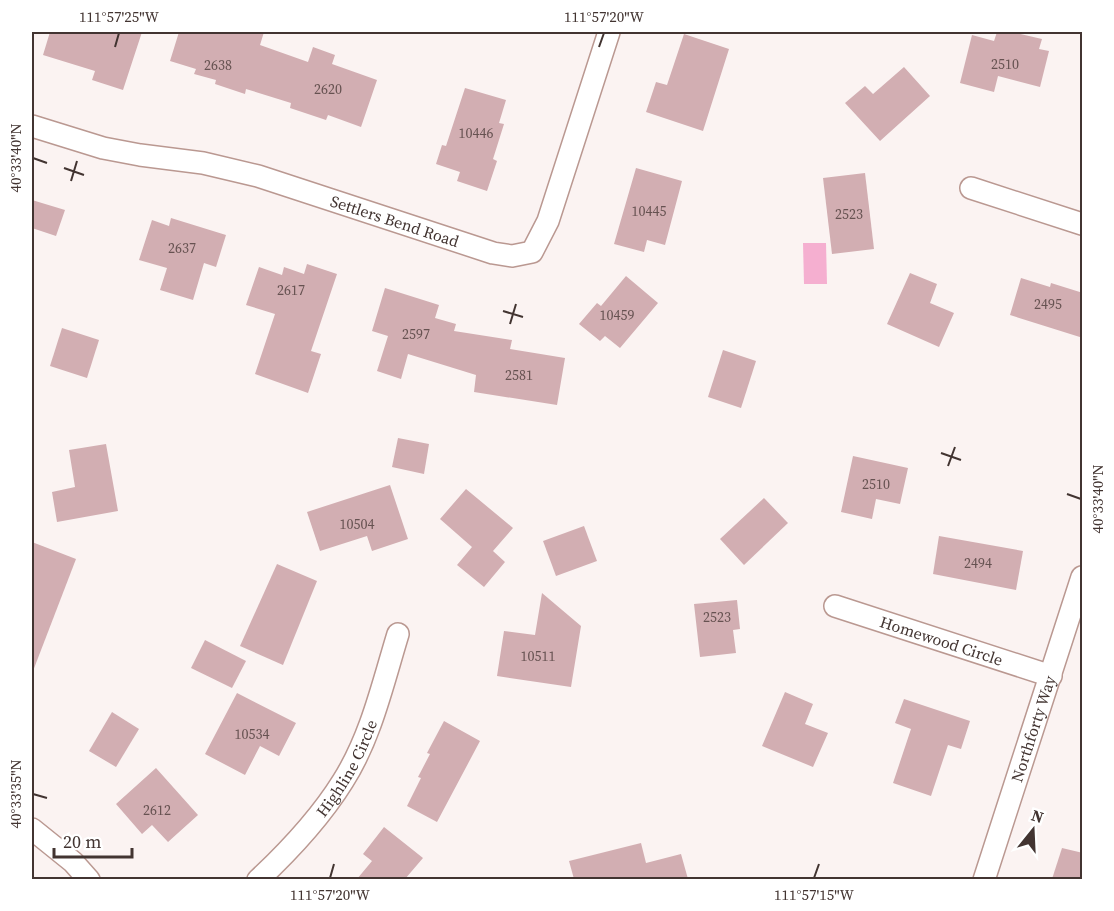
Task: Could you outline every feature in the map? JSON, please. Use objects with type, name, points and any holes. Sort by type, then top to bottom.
[{"type":"street","name":"Settlers Bend Road","points":[[32,126],[103,148],[203,163],[258,176],[493,253],[512,256],[532,252],[548,221],[609,32]]},
{"type":"street","points":[[970,188],[1083,224]]},
{"type":"street","name":"Northforty Way","points":[[984,879],[1083,577]]},
{"type":"street","name":"Homewood Circle","points":[[835,606],[1050,675]]},
{"type":"street","name":"Highline Circle","points":[[258,879],[286,854],[316,819],[344,780],[364,739],[398,634]]},
{"type":"street","points":[[32,829],[73,862],[89,879]]},
{"type":"shaded area","points":[[803,243],[826,243],[827,284],[804,284]]},
{"type":"building","points":[[50,32],[142,32],[123,90],[92,80],[95,71],[43,55]]},
{"type":"building","points":[[179,32],[264,32],[260,45],[308,62],[313,47],[335,55],[332,64],[377,80],[361,127],[328,115],[326,120],[290,108],[291,103],[246,89],[245,94],[215,84],[216,80],[194,74],[196,69],[170,61]]},
{"type":"building","points":[[997,32],[1012,32],[1042,39],[1039,49],[1049,51],[1040,87],[998,76],[994,92],[960,83],[972,35],[994,41]]},
{"type":"building","points":[[684,34],[729,49],[703,131],[646,112],[656,82],[667,85]]},
{"type":"building","points":[[904,67],[930,96],[880,141],[845,103],[865,86],[873,94]]},
{"type":"building","points":[[465,88],[506,100],[499,123],[504,124],[493,159],[497,161],[487,191],[457,181],[460,172],[436,164],[442,145],[446,146]]},
{"type":"building","points":[[636,168],[682,181],[665,245],[647,240],[644,252],[614,244]]},
{"type":"building","points":[[865,173],[874,249],[832,254],[823,178]]},
{"type":"building","points":[[32,200],[65,210],[56,236],[32,228]]},
{"type":"building","points":[[171,218],[226,235],[216,267],[204,263],[193,300],[160,290],[167,268],[139,260],[152,220],[169,226]]},
{"type":"building","points":[[307,264],[337,274],[311,351],[321,354],[308,393],[255,374],[275,314],[246,305],[259,267],[282,275],[284,267],[304,274]]},
{"type":"building","points":[[910,273],[937,284],[930,303],[954,313],[939,347],[887,324]]},
{"type":"building","points":[[626,276],[658,303],[620,348],[605,336],[600,341],[579,324],[597,303],[601,306]]},
{"type":"building","points":[[1021,278],[1050,287],[1051,283],[1083,293],[1083,338],[1010,315]]},
{"type":"building","points":[[385,288],[439,305],[435,318],[456,324],[454,331],[512,340],[510,349],[565,358],[557,405],[474,392],[476,375],[408,354],[401,379],[377,371],[388,336],[372,331]]},
{"type":"building","points":[[62,328],[99,340],[87,378],[50,366]]},
{"type":"building","points":[[723,350],[756,361],[741,408],[708,397]]},
{"type":"building","points":[[398,438],[429,444],[424,474],[392,467]]},
{"type":"building","points":[[106,444],[118,511],[57,522],[52,492],[75,487],[69,450]]},
{"type":"building","points":[[853,456],[908,468],[900,504],[876,499],[872,519],[841,512]]},
{"type":"building","points":[[390,485],[408,539],[372,551],[367,536],[320,551],[307,512]]},
{"type":"building","points":[[466,489],[513,528],[493,551],[505,562],[484,587],[457,565],[472,547],[440,519]]},
{"type":"building","points":[[764,498],[788,523],[744,565],[720,539]]},
{"type":"building","points":[[584,526],[597,561],[556,576],[543,541]]},
{"type":"building","points":[[939,536],[1023,551],[1016,590],[933,574]]},
{"type":"building","points":[[32,542],[76,559],[33,671],[32,671]]},
{"type":"building","points":[[277,564],[317,581],[283,665],[240,646]]},
{"type":"building","points":[[542,593],[581,626],[571,687],[497,676],[504,631],[535,635]]},
{"type":"building","points":[[737,600],[740,629],[733,630],[736,653],[700,657],[694,604]]},
{"type":"building","points":[[205,640],[246,661],[232,688],[191,668]]},
{"type":"building","points":[[785,692],[813,704],[805,724],[828,733],[813,767],[762,746]]},
{"type":"building","points":[[237,693],[296,723],[279,756],[260,746],[245,775],[205,754]]},
{"type":"building","points":[[904,699],[970,721],[961,749],[948,745],[931,796],[893,783],[911,729],[895,723]]},
{"type":"building","points":[[112,712],[139,729],[116,767],[89,751]]},
{"type":"building","points":[[444,721],[480,741],[437,822],[407,806],[421,778],[418,777],[430,754],[427,753]]},
{"type":"building","points":[[156,768],[198,815],[168,842],[152,825],[142,834],[116,804]]},
{"type":"building","points":[[384,827],[423,858],[405,879],[357,879],[372,861],[363,854]]},
{"type":"building","points":[[641,843],[646,863],[681,854],[688,879],[574,879],[569,861]]},
{"type":"building","points":[[1062,848],[1083,853],[1083,879],[1052,879]]}]
